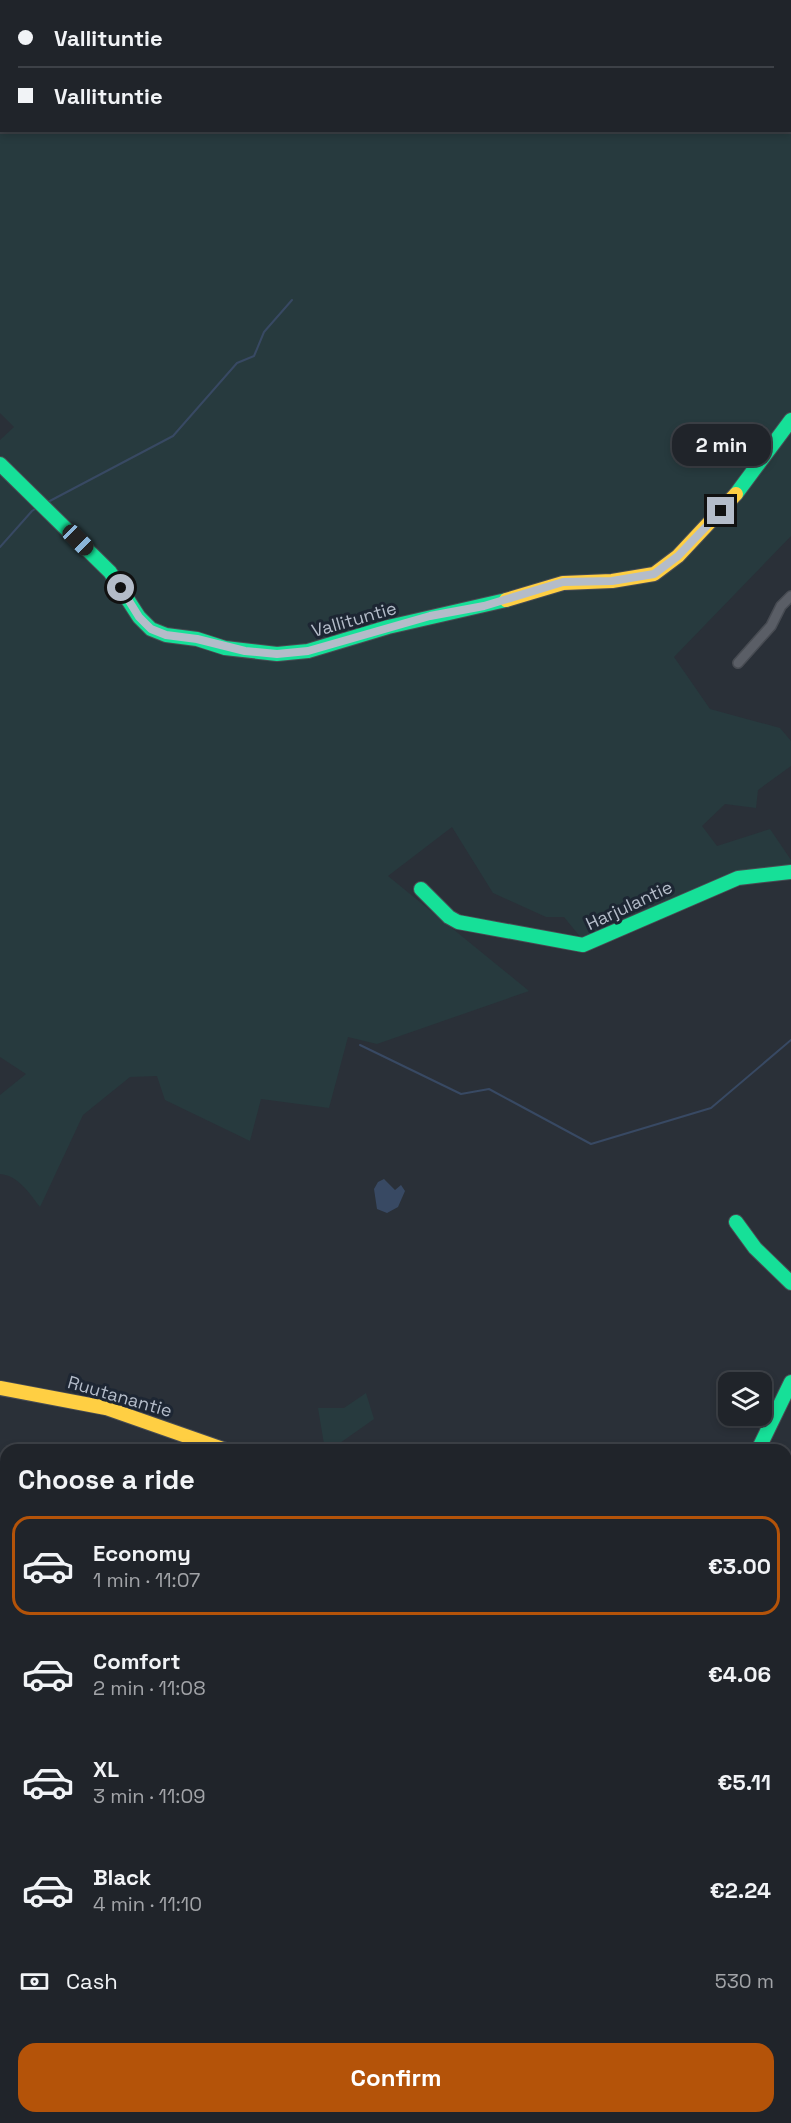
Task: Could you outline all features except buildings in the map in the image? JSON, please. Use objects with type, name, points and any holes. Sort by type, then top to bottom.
[{"type":"street","name":"Vallituntie","points":[[0,464],[110,572],[139,617],[151,629],[166,635],[197,639],[245,651],[277,654],[308,651],[430,616],[484,606],[563,582],[612,581],[654,574],[678,556],[715,518],[791,420]]},
{"type":"street","points":[[738,663],[771,626],[781,606],[791,596]]},
{"type":"street","name":"Harjulantie","points":[[421,889],[449,917],[458,922],[583,945],[682,900],[738,878],[791,873]]},
{"type":"street","points":[[736,1222],[755,1248],[791,1282]]},
{"type":"street","points":[[761,1444],[791,1382]]},
{"type":"street","name":"Ruutanantie","points":[[0,1388],[106,1408],[209,1444]]},
{"type":"green space","points":[[0,132],[791,132],[791,536],[674,657],[710,709],[780,728],[791,741],[791,766],[758,790],[756,808],[725,804],[702,826],[717,846],[770,829],[791,860],[791,872],[748,876],[586,944],[564,917],[546,917],[493,893],[452,827],[388,876],[529,991],[377,1044],[348,1037],[329,1108],[261,1099],[250,1141],[165,1100],[157,1076],[130,1077],[83,1115],[40,1207],[18,1181],[0,1174],[0,1095],[26,1074],[0,1057],[0,440],[14,427],[0,413]]},
{"type":"green space","points":[[366,1393],[374,1419],[339,1444],[324,1444],[318,1408],[344,1408]]},
{"type":"water","points":[[384,1179],[395,1190],[401,1185],[405,1191],[398,1207],[387,1213],[377,1209],[374,1189],[378,1182]]},
{"type":"waterway","points":[[46,503],[173,436],[237,363],[254,356],[264,332],[292,300]]},
{"type":"waterway","points":[[0,547],[38,507]]},
{"type":"waterway","points":[[360,1045],[461,1094],[489,1089],[591,1144],[711,1108],[791,1040]]},
{"type":"traffic: fast","points":[[736,494],[791,420]]},
{"type":"traffic: fast","points":[[0,464],[110,572],[139,617],[151,629],[166,635],[197,639],[225,648],[277,654],[308,651],[388,627],[506,600]]},
{"type":"traffic: fast","points":[[421,889],[449,917],[458,922],[583,945],[738,878],[791,872]]},
{"type":"traffic: fast","points":[[736,1222],[755,1248],[791,1283]]},
{"type":"traffic: fast","points":[[761,1444],[791,1382]]},
{"type":"traffic: slow","points":[[506,600],[563,583],[612,581],[654,574],[678,556],[736,494]]},
{"type":"traffic: slow","points":[[0,1388],[106,1408],[209,1444]]},
{"type":"route","points":[[121,588],[139,617],[151,629],[166,635],[197,639],[225,648],[245,651],[277,654],[308,651],[430,616],[484,606],[563,582],[612,581],[654,574],[678,556],[721,511]]}]
